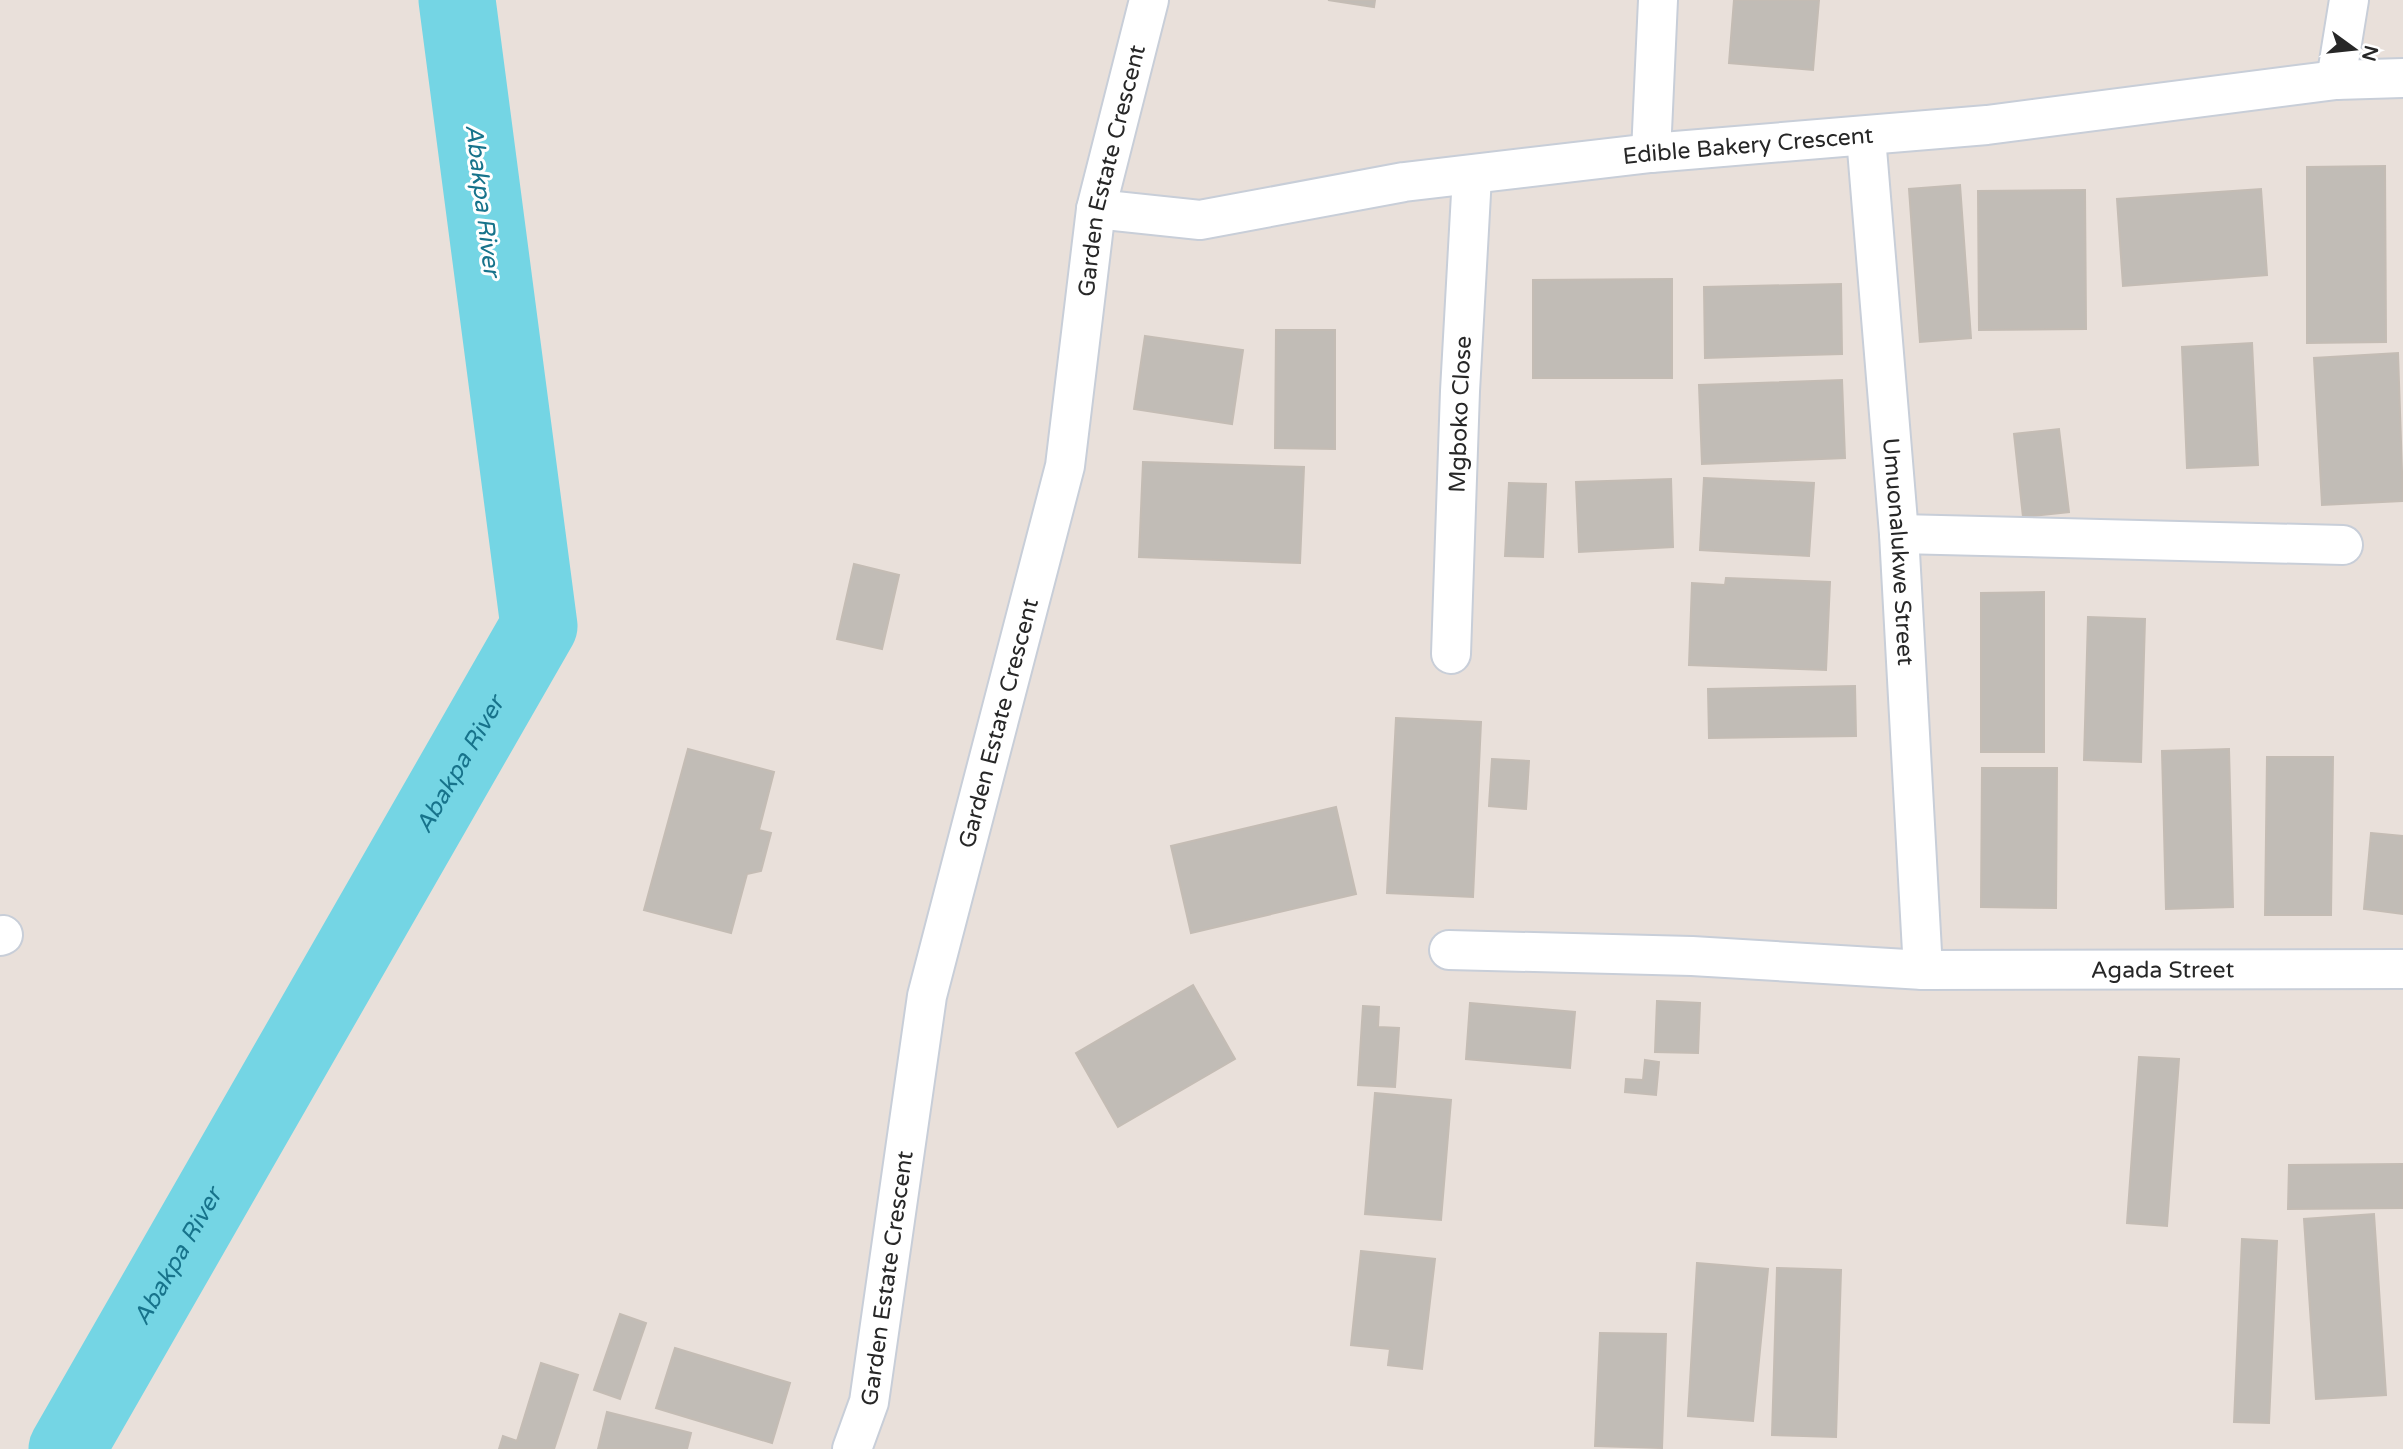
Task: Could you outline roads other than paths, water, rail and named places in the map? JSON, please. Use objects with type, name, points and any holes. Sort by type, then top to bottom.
[{"type":"street","name":"Garden Estate Crescent","points":[[852,1449],[869,1402],[927,996],[1065,466],[1096,209],[1149,0]]},
{"type":"street","points":[[1651,153],[1658,0]]},
{"type":"street","points":[[2336,80],[2349,0]]},
{"type":"street","name":"Edible Bakery Crescent","points":[[1096,209],[1200,220],[1404,181],[1472,176],[1651,153],[1866,137],[2336,80],[2403,78]]},
{"type":"street","name":"Umuonalukwe Street","points":[[1866,137],[1899,534],[1923,970]]},
{"type":"street","name":"Mgboko Close","points":[[1451,654],[1460,391],[1472,176]]},
{"type":"street","points":[[1899,534],[2343,545]]},
{"type":"street","name":"Agada Street","points":[[1449,950],[1692,956],[1923,970],[2403,969]]},
{"type":"waterway","name":"Abakpa River","points":[[67,1449],[539,626],[457,0]]}]
